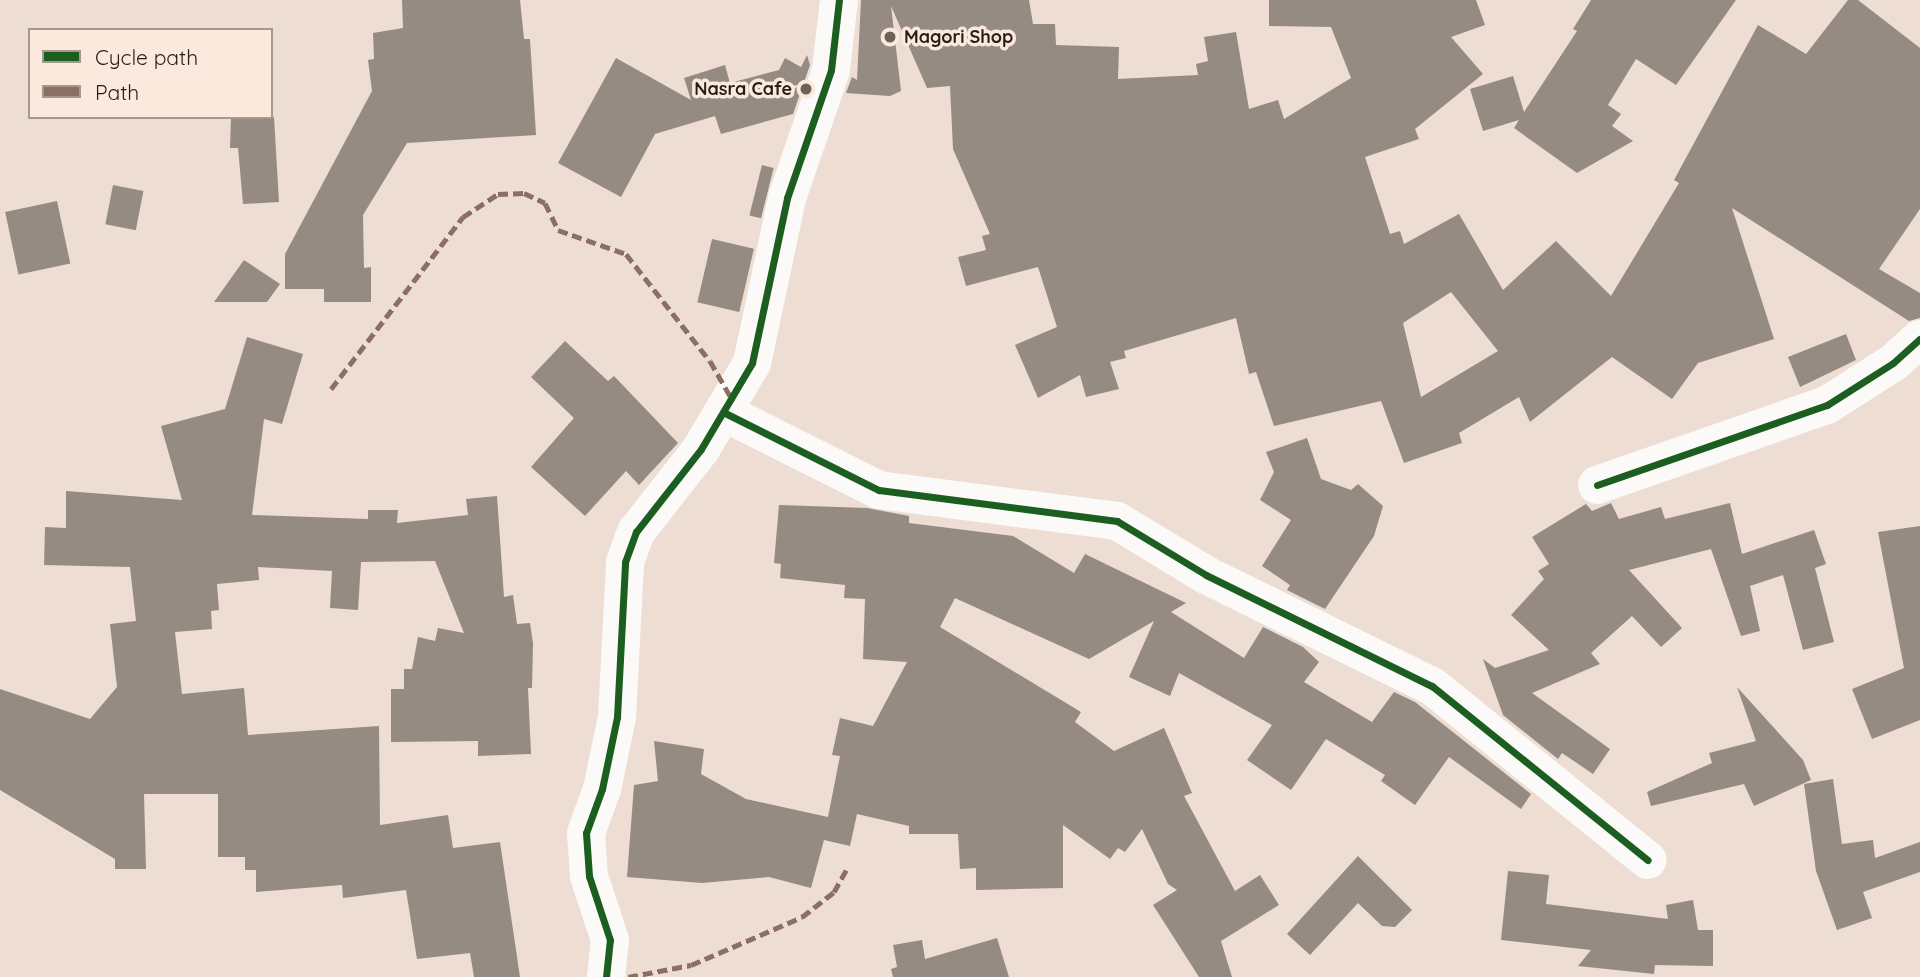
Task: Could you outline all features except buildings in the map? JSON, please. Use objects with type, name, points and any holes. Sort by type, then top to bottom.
[{"type":"street","points":[[606,977],[610,940],[589,876],[586,833],[602,789],[617,717],[625,562],[636,532],[725,413],[761,337],[787,198],[831,69],[839,0]]},
{"type":"street","points":[[1597,485],[1827,405],[1893,363],[1920,339]]},
{"type":"street","points":[[725,413],[878,490],[1117,521],[1206,575],[1432,686],[1648,860]]},
{"type":"marked path","points":[[331,389],[463,217],[498,194],[524,193],[545,203],[558,230],[626,254],[710,361],[733,401]]},
{"type":"marked path","points":[[628,977],[691,965],[802,917],[834,892],[848,867]]},
{"type":"cycle path","points":[[606,977],[610,940],[589,876],[586,833],[602,789],[617,717],[625,562],[636,532],[701,449],[752,363],[787,198],[831,70],[839,0]]},
{"type":"cycle path","points":[[1597,485],[1827,405],[1893,363],[1920,339]]},
{"type":"cycle path","points":[[725,413],[879,490],[1117,521],[1206,575],[1432,686],[1648,860]]},
{"type":"place","name":"Magori Shop","points":[[890,37]]},
{"type":"place","name":"Nasra Cafe","points":[[806,89]]}]
